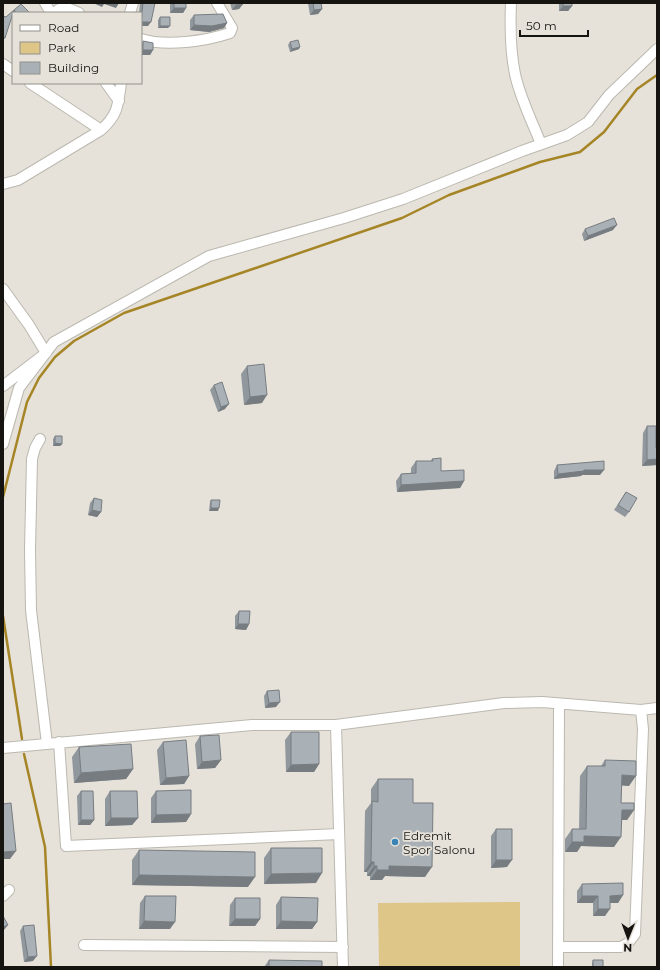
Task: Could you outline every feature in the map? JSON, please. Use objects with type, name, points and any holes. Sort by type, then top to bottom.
[{"type":"street","points":[[46,3],[50,12]]},
{"type":"street","points":[[142,40],[166,42],[190,41],[213,39],[230,33],[232,28],[217,3]]},
{"type":"street","points":[[511,3],[511,48],[515,75],[523,100],[542,144]]},
{"type":"street","points":[[56,12],[57,9],[64,7],[76,12]]},
{"type":"street","points":[[3,444],[19,388],[54,342],[209,256],[344,218],[403,199],[542,144],[567,136],[588,122],[609,95],[657,48]]},
{"type":"street","points":[[3,64],[12,70]]},
{"type":"street","points":[[32,84],[101,130]]},
{"type":"street","points":[[107,84],[118,101]]},
{"type":"street","points":[[3,184],[18,180],[101,130],[112,120],[118,101],[120,84]]},
{"type":"street","points":[[3,289],[46,353]]},
{"type":"street","points":[[3,386],[46,353]]},
{"type":"street","points":[[40,439],[35,448],[32,459],[30,580],[34,640],[47,744]]},
{"type":"street","points":[[3,748],[252,725],[336,725],[504,703],[542,702],[559,705],[641,710],[657,708]]},
{"type":"street","points":[[558,967],[559,705]]},
{"type":"street","points":[[558,947],[617,948],[628,943],[635,934],[642,737],[641,710]]},
{"type":"street","points":[[336,725],[343,967]]},
{"type":"street","points":[[59,742],[66,846],[339,834]]},
{"type":"street","points":[[84,945],[343,947]]},
{"type":"green space","points":[[520,902],[520,967],[379,967],[378,903]]},
{"type":"building","points":[[143,3],[155,3],[151,22],[142,22]]},
{"type":"building","points":[[174,3],[186,3],[186,8],[174,8]]},
{"type":"building","points":[[236,3],[243,3],[243,4],[236,5]]},
{"type":"building","points":[[313,3],[321,3],[322,9],[314,10]]},
{"type":"building","points":[[563,3],[572,3],[572,6],[563,6]]},
{"type":"building","points":[[21,4],[29,12],[16,12],[14,10]]},
{"type":"building","points":[[14,10],[12,12],[5,38],[3,37],[3,16],[6,17]]},
{"type":"building","points":[[223,14],[227,23],[212,26],[194,25],[194,15]]},
{"type":"building","points":[[160,17],[170,17],[170,26],[160,26]]},
{"type":"building","points":[[298,40],[300,47],[292,49],[290,42]]},
{"type":"building","points":[[143,41],[153,43],[153,50],[143,50]]},
{"type":"building","points":[[614,218],[617,225],[588,236],[585,229]]},
{"type":"building","points":[[264,364],[267,395],[250,397],[247,366]]},
{"type":"building","points":[[222,382],[229,404],[221,407],[214,385]]},
{"type":"building","points":[[647,426],[656,426],[657,459],[647,460]]},
{"type":"building","points":[[55,436],[62,436],[62,444],[55,443]]},
{"type":"building","points":[[441,458],[441,471],[464,470],[464,481],[401,485],[401,474],[416,473],[416,461],[433,461],[432,459]]},
{"type":"building","points":[[604,461],[604,470],[584,470],[558,474],[557,465]]},
{"type":"building","points":[[626,492],[637,498],[629,512],[618,505]]},
{"type":"building","points":[[94,498],[102,500],[101,512],[92,510]]},
{"type":"building","points":[[211,500],[220,500],[219,508],[211,508]]},
{"type":"building","points":[[239,611],[250,611],[249,624],[238,624]]},
{"type":"building","points":[[279,690],[280,702],[269,703],[267,691]]},
{"type":"building","points":[[291,732],[319,732],[319,764],[291,765]]},
{"type":"building","points":[[219,735],[221,760],[202,762],[200,736]]},
{"type":"building","points":[[186,740],[189,776],[166,778],[163,742]]},
{"type":"building","points":[[131,744],[133,769],[81,773],[79,747]]},
{"type":"building","points":[[605,760],[636,761],[636,776],[622,775],[621,803],[634,803],[634,810],[622,810],[621,837],[584,836],[584,842],[572,842],[572,829],[586,829],[587,766],[605,766]]},
{"type":"building","name":"Edremit Spor Salonu","points":[[378,779],[413,779],[413,803],[433,803],[432,867],[389,866],[389,870],[377,870],[377,866],[374,866],[374,862],[371,862],[372,801],[378,802]]},
{"type":"building","points":[[191,790],[191,814],[156,815],[156,791]]},
{"type":"building","points":[[81,791],[93,791],[94,820],[81,820]]},
{"type":"building","points":[[110,791],[137,791],[138,818],[111,818]]},
{"type":"building","points":[[11,803],[16,851],[3,852],[3,804]]},
{"type":"building","points":[[496,829],[512,829],[512,860],[496,860]]},
{"type":"building","points":[[271,848],[322,848],[322,873],[271,874]]},
{"type":"building","points":[[139,850],[255,852],[255,877],[139,875]]},
{"type":"building","points":[[623,883],[623,895],[610,896],[610,909],[598,909],[598,896],[582,896],[582,884]]},
{"type":"building","points":[[145,896],[176,896],[175,922],[144,921]]},
{"type":"building","points":[[281,897],[318,898],[317,922],[281,921]]},
{"type":"building","points":[[235,898],[260,898],[260,919],[235,919]]},
{"type":"building","points":[[3,916],[8,925],[3,927]]},
{"type":"building","points":[[34,925],[37,956],[28,957],[23,926]]},
{"type":"building","points":[[269,960],[322,961],[322,967],[269,967]]},
{"type":"building","points":[[593,960],[603,960],[603,967],[593,967]]},
{"type":"waterway","points":[[3,497],[27,402],[39,378],[55,357],[74,341],[124,313],[402,218],[449,195],[540,162],[580,152],[604,132],[637,89],[657,75]]},
{"type":"waterway","points":[[3,616],[22,739]]},
{"type":"waterway","points":[[24,754],[45,847],[51,967]]},
{"type":"place","name":"Edremit Spor Salonu","points":[[395,842]]}]
